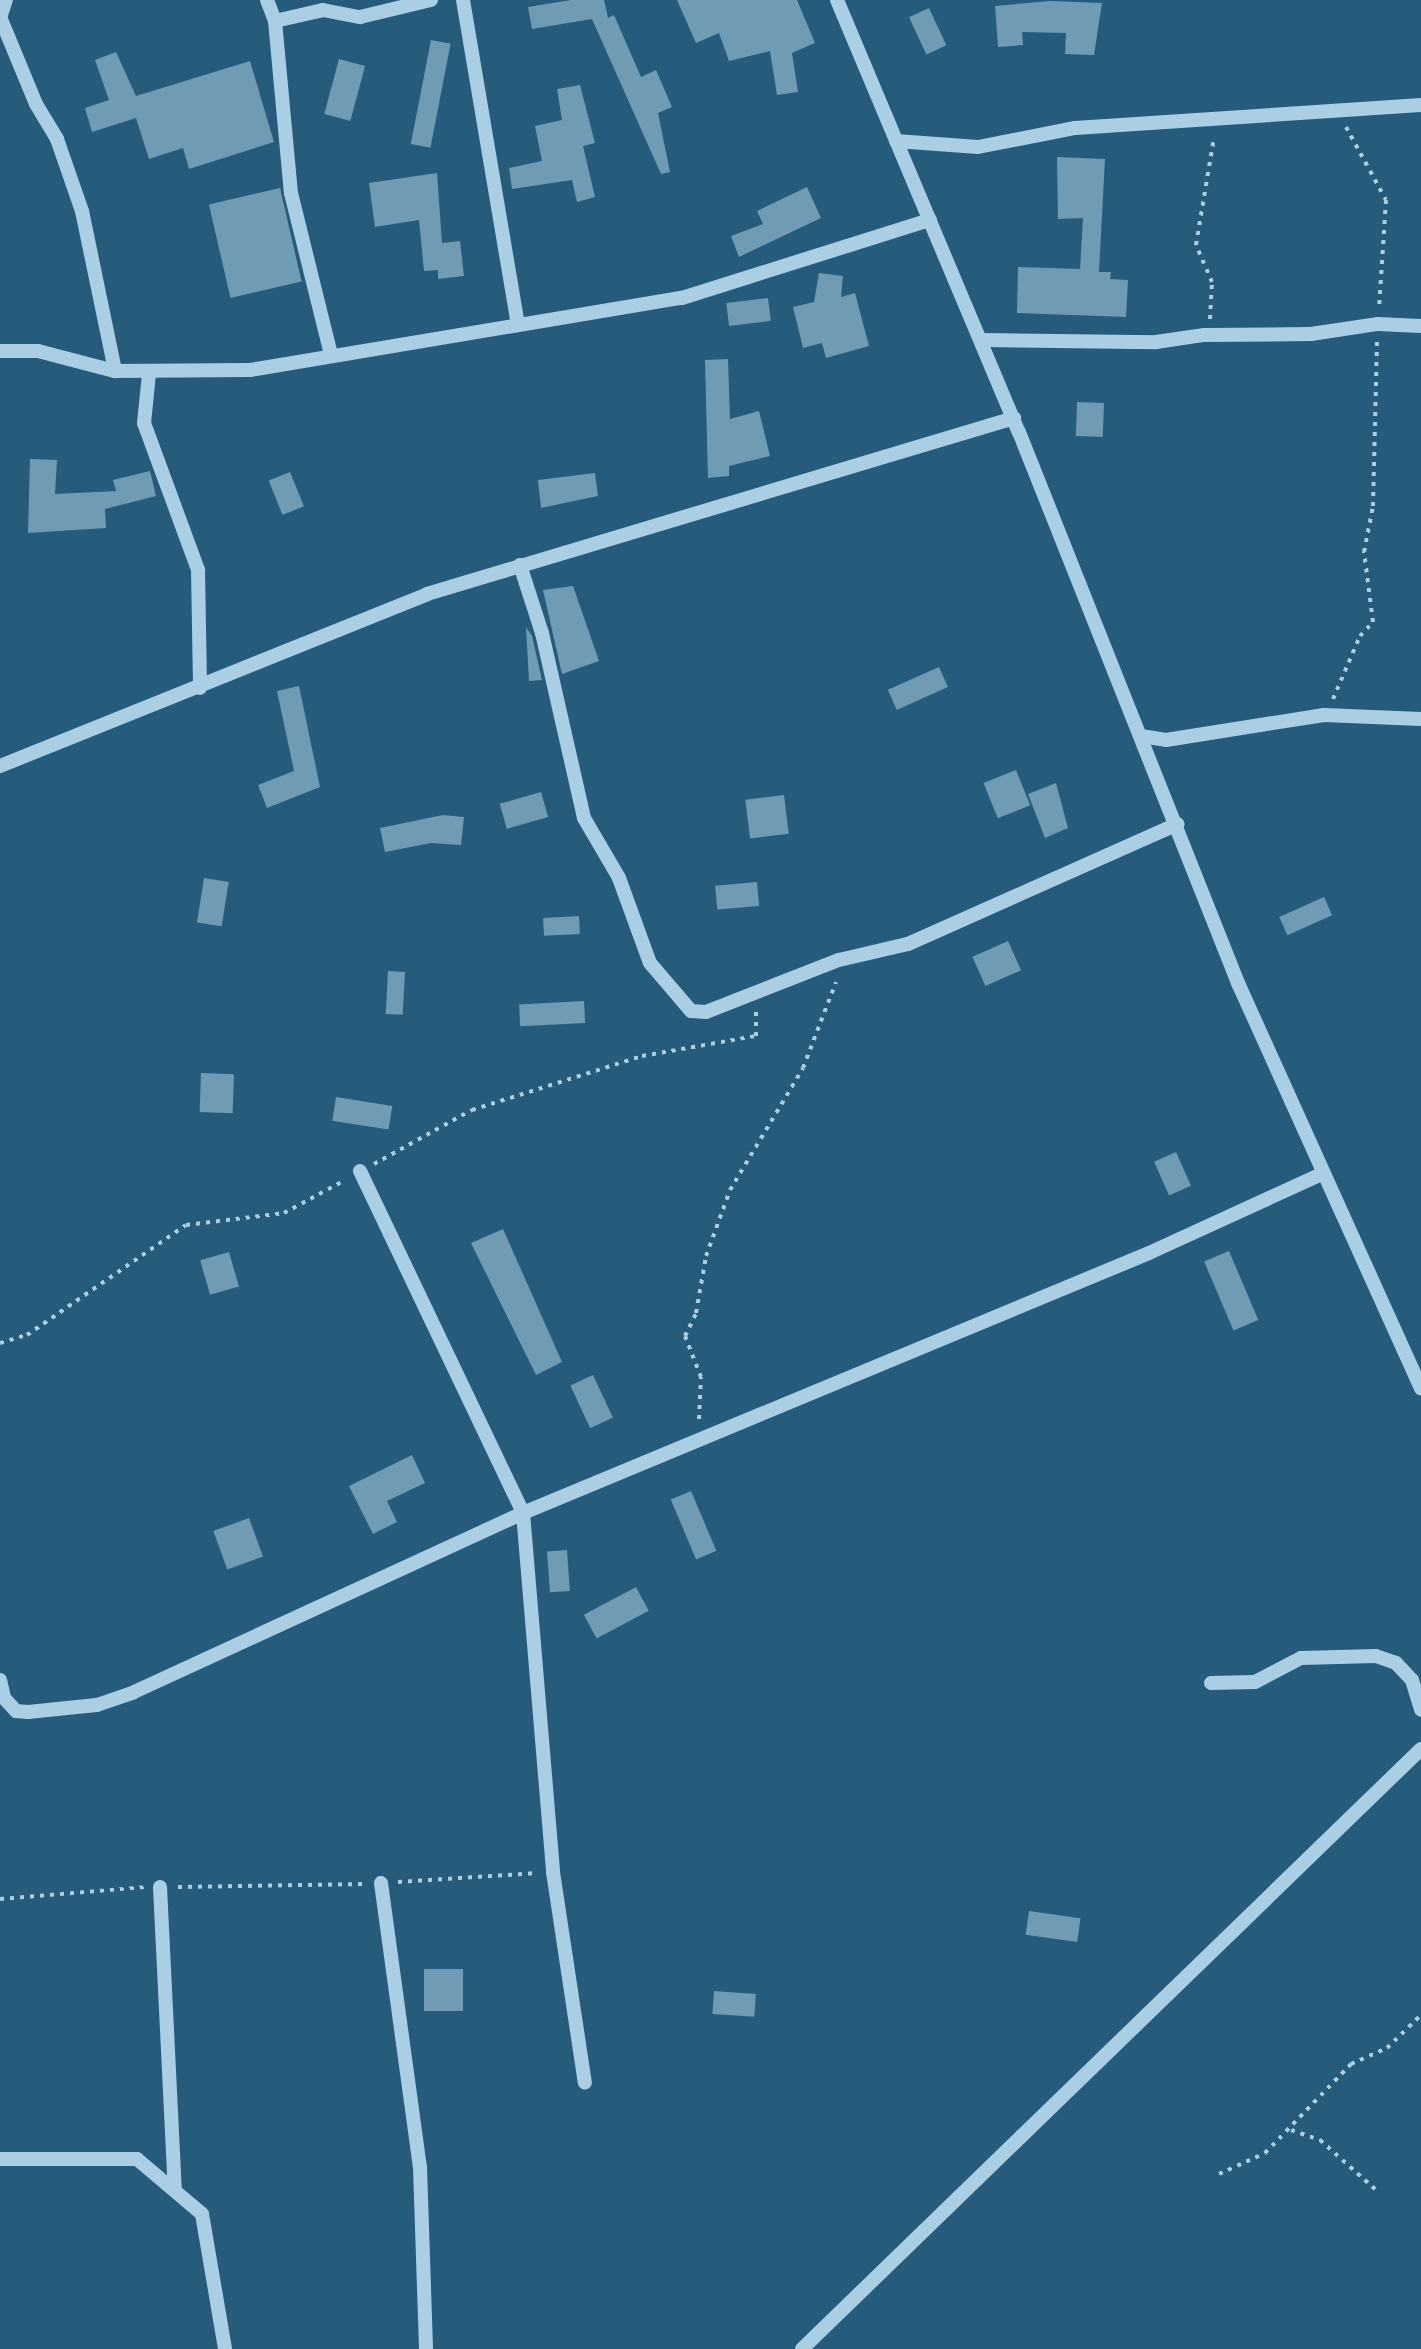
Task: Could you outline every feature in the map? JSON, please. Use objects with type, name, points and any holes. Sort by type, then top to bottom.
[{"type":"street","points":[[6,0],[0,18],[36,104],[57,139],[82,211],[115,371]]},
{"type":"street","points":[[267,0],[275,21],[291,193],[331,355]]},
{"type":"street","points":[[275,21],[323,10],[360,17],[431,0]]},
{"type":"street","points":[[463,0],[518,324]]},
{"type":"street","points":[[837,0],[1014,418],[1238,983],[1421,1389]]},
{"type":"street","points":[[896,141],[978,147],[1075,128],[1421,105]]},
{"type":"street","points":[[0,351],[38,351],[115,371],[149,374],[250,370],[682,298],[930,220]]},
{"type":"street","points":[[981,340],[1156,342],[1204,335],[1311,334],[1378,324],[1421,326]]},
{"type":"street","points":[[149,374],[144,423],[198,570],[200,688]]},
{"type":"street","points":[[0,766],[427,594],[1014,418]]},
{"type":"street","points":[[520,565],[542,633],[584,818],[619,878],[650,963],[691,1011],[706,1012],[839,960],[908,944],[1177,824]]},
{"type":"street","points":[[1141,736],[1166,740],[1324,715],[1421,719]]},
{"type":"street","points":[[360,1171],[523,1513],[553,1872],[585,2083]]},
{"type":"street","points":[[0,1680],[4,1698],[16,1711],[97,1705],[194,1666],[523,1513],[1149,1253],[1324,1173]]},
{"type":"street","points":[[1211,1683],[1255,1682],[1301,1658],[1376,1656],[1396,1663],[1412,1680],[1421,1710]]},
{"type":"street","points":[[802,2349],[1421,1749]]},
{"type":"street","points":[[381,1883],[420,2167],[426,2349]]},
{"type":"street","points":[[160,1887],[175,2191]]},
{"type":"street","points":[[0,2159],[137,2159],[175,2191],[202,2214],[225,2349]]},
{"type":"path","points":[[1324,715],[1360,636],[1373,622],[1364,552],[1373,506],[1378,324],[1386,200],[1334,110]]},
{"type":"path","points":[[1204,335],[1213,312],[1212,282],[1196,245],[1215,119]]},
{"type":"path","points":[[693,1441],[701,1410],[701,1377],[685,1336],[696,1313],[706,1256],[730,1190],[803,1068],[834,990],[839,960]]},
{"type":"path","points":[[0,1343],[27,1335],[186,1225],[284,1213],[472,1110],[642,1056],[756,1036],[756,995]]},
{"type":"path","points":[[0,1899],[85,1888],[381,1883],[553,1872]]},
{"type":"path","points":[[1219,2174],[1265,2153],[1291,2130],[1351,2064],[1387,2048],[1421,2015]]},
{"type":"path","points":[[1291,2130],[1320,2140],[1375,2189]]},
{"type":"building","points":[[571,0],[604,0],[608,18],[614,15],[641,77],[656,70],[672,107],[658,113],[670,172],[661,174],[592,19],[532,29],[528,7]]},
{"type":"building","points":[[677,0],[797,0],[815,43],[792,53],[798,92],[777,95],[770,51],[729,61],[719,33],[696,43]]},
{"type":"building","points":[[1050,1],[1102,3],[1094,55],[1065,54],[1066,33],[1022,32],[1023,45],[998,47],[995,6]]},
{"type":"building","points":[[929,8],[946,45],[926,54],[909,17]]},
{"type":"building","points":[[431,40],[451,44],[430,148],[411,144]]},
{"type":"building","points":[[116,52],[136,96],[250,61],[274,142],[189,169],[183,148],[149,159],[136,118],[92,132],[85,108],[109,100],[95,60]]},
{"type":"building","points":[[339,59],[365,66],[350,121],[324,114]]},
{"type":"building","points":[[580,85],[595,143],[583,146],[595,197],[577,202],[572,180],[512,189],[509,168],[542,161],[535,126],[562,120],[557,89]]},
{"type":"building","points":[[1057,157],[1105,159],[1099,272],[1111,272],[1110,279],[1128,280],[1126,317],[1017,313],[1018,267],[1080,269],[1083,218],[1058,219]]},
{"type":"building","points":[[437,173],[442,243],[460,241],[464,276],[438,279],[438,270],[424,271],[419,220],[375,227],[369,183]]},
{"type":"building","points":[[807,187],[821,218],[739,257],[731,236],[763,224],[757,211]]},
{"type":"building","points":[[280,188],[302,282],[230,298],[209,204]]},
{"type":"building","points":[[819,273],[843,276],[841,297],[855,293],[869,346],[826,358],[822,343],[803,348],[793,307],[814,302]]},
{"type":"building","points":[[768,298],[771,321],[729,326],[726,303]]},
{"type":"building","points":[[728,359],[730,419],[759,411],[770,456],[729,466],[729,476],[708,478],[705,360]]},
{"type":"building","points":[[1077,402],[1104,403],[1103,437],[1076,436]]},
{"type":"building","points":[[30,459],[57,460],[55,494],[116,491],[113,480],[150,471],[156,496],[105,509],[106,528],[28,533]]},
{"type":"building","points":[[290,472],[304,506],[283,515],[269,481]]},
{"type":"building","points":[[595,473],[598,496],[541,508],[538,480]]},
{"type":"building","points":[[573,586],[599,661],[562,674],[543,590]]},
{"type":"building","points":[[526,627],[532,636],[542,680],[529,681]]},
{"type":"building","points":[[939,667],[948,687],[897,710],[888,690]]},
{"type":"building","points":[[299,686],[320,787],[267,808],[258,785],[294,771],[277,691]]},
{"type":"building","points":[[1016,770],[1030,805],[998,818],[984,783]]},
{"type":"building","points":[[1056,783],[1068,828],[1045,838],[1028,794]]},
{"type":"building","points":[[541,792],[548,817],[507,829],[500,804]]},
{"type":"building","points":[[784,795],[789,834],[750,838],[745,800]]},
{"type":"building","points":[[443,815],[464,817],[461,845],[431,843],[385,852],[380,828]]},
{"type":"building","points":[[204,878],[229,882],[222,926],[197,922]]},
{"type":"building","points":[[757,882],[759,906],[717,910],[715,886]]},
{"type":"building","points":[[1324,897],[1332,915],[1287,935],[1279,917]]},
{"type":"building","points":[[579,916],[580,934],[544,936],[543,918]]},
{"type":"building","points":[[1008,941],[1021,970],[985,986],[972,957]]},
{"type":"building","points":[[388,971],[405,972],[403,1015],[386,1014]]},
{"type":"building","points":[[584,1001],[585,1023],[520,1026],[519,1004]]},
{"type":"building","points":[[201,1073],[234,1074],[233,1113],[200,1112]]},
{"type":"building","points":[[336,1097],[392,1106],[389,1130],[332,1121]]},
{"type":"building","points":[[1176,1152],[1191,1186],[1169,1196],[1154,1162]]},
{"type":"building","points":[[503,1229],[562,1362],[536,1375],[471,1243]]},
{"type":"building","points":[[1229,1251],[1258,1320],[1233,1331],[1204,1262]]},
{"type":"building","points":[[229,1252],[239,1287],[210,1295],[200,1260]]},
{"type":"building","points":[[593,1375],[613,1418],[590,1428],[570,1386]]},
{"type":"building","points":[[412,1455],[425,1483],[387,1501],[397,1522],[373,1534],[349,1486]]},
{"type":"building","points":[[691,1491],[716,1551],[696,1559],[671,1500]]},
{"type":"building","points":[[249,1518],[263,1557],[227,1570],[213,1531]]},
{"type":"building","points":[[567,1550],[570,1591],[550,1592],[547,1551]]},
{"type":"building","points":[[636,1587],[649,1611],[597,1639],[584,1615]]},
{"type":"building","points":[[1029,1911],[1080,1918],[1077,1942],[1026,1935]]},
{"type":"building","points":[[424,1969],[463,1969],[463,2011],[424,2011]]},
{"type":"building","points":[[714,1991],[756,1994],[754,2017],[712,2014]]}]
